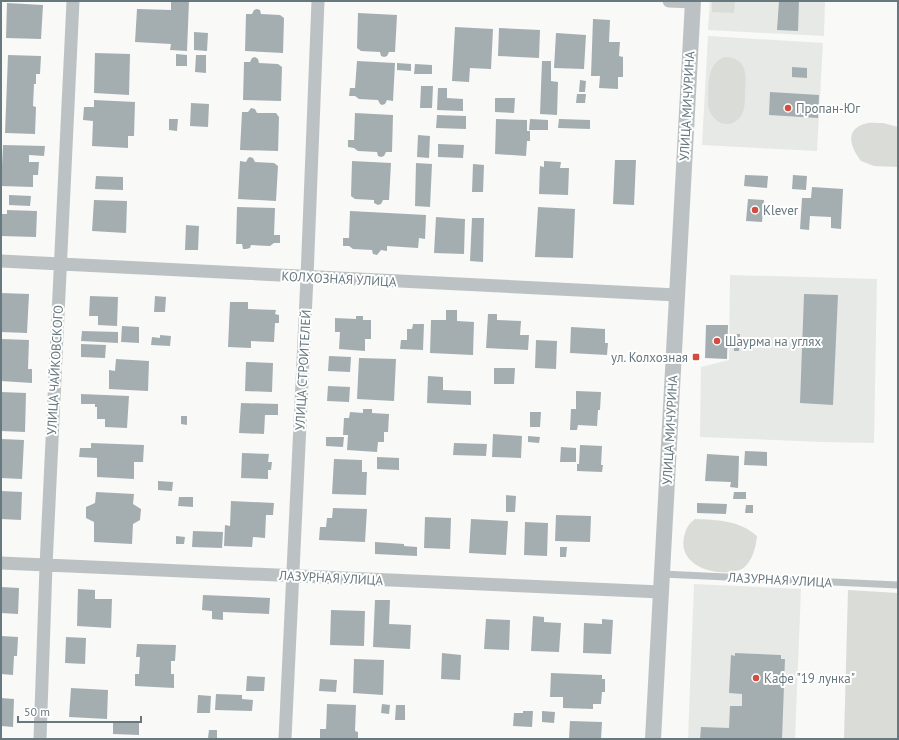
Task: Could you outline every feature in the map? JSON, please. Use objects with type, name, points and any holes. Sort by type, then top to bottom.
[{"type":"street","name":"УЛИЦА ЧАЙКОВСКОГО","points":[[40,739],[46,566],[73,1]]},
{"type":"street","name":"УЛИЦА СТРОИТЕЛЕЙ","points":[[285,739],[307,277],[318,1]]},
{"type":"street","points":[[669,1],[693,1]]},
{"type":"street","name":"УЛИЦА МИЧУРИНА","points":[[653,739],[693,1]]},
{"type":"street","name":"КОЛХОЗНАЯ УЛИЦА","points":[[1,261],[677,295]]},
{"type":"street","name":"ЛАЗУРНАЯ УЛИЦА","points":[[1,563],[661,592]]},
{"type":"lane","name":"ЛАЗУРНАЯ УЛИЦА","points":[[662,574],[898,585]]},
{"type":"shaded area","points":[[710,1],[825,1],[824,36],[708,30]]},
{"type":"shaded area","points":[[712,1],[735,1],[734,13],[712,12]]},
{"type":"shaded area","points":[[708,36],[823,43],[817,151],[702,145]]},
{"type":"shaded area","points":[[725,57],[733,58],[742,65],[746,81],[742,114],[737,121],[726,124],[721,123],[712,116],[708,105],[709,77],[711,71],[719,60]]},
{"type":"shaded area","points":[[868,123],[883,123],[898,127],[898,167],[874,166],[861,161],[852,146],[851,136],[857,127]]},
{"type":"shaded area","points":[[730,275],[877,279],[874,443],[700,437],[701,367],[729,360]]},
{"type":"shaded area","points":[[695,519],[728,522],[743,527],[757,536],[753,554],[748,563],[742,569],[733,572],[723,572],[702,568],[693,563],[687,556],[684,547],[684,537],[687,529]]},
{"type":"shaded area","points":[[694,584],[801,589],[795,739],[688,739]]},
{"type":"shaded area","points":[[848,590],[898,593],[898,739],[844,739]]},
{"type":"building","points":[[171,1],[189,1],[187,51],[170,50],[171,44],[135,42],[137,9],[171,10]]},
{"type":"building","points":[[779,1],[799,1],[798,31],[777,30]]},
{"type":"building","points":[[7,3],[43,5],[41,39],[6,38]]},
{"type":"building","points":[[254,10],[260,10],[261,14],[280,15],[284,18],[283,53],[245,51],[246,14],[252,14]]},
{"type":"building","points":[[358,13],[397,15],[395,52],[389,52],[387,56],[384,57],[381,56],[380,52],[361,51],[357,48]]},
{"type":"building","points":[[593,19],[610,20],[609,42],[620,42],[619,56],[623,57],[623,77],[618,77],[618,89],[599,88],[600,76],[591,76]]},
{"type":"building","points":[[455,27],[493,29],[491,69],[470,68],[469,82],[452,81]]},
{"type":"building","points":[[499,28],[540,30],[539,58],[498,56]]},
{"type":"building","points":[[194,32],[208,33],[207,51],[194,50]]},
{"type":"building","points":[[556,33],[586,35],[584,69],[554,68]]},
{"type":"building","points":[[95,53],[130,54],[129,95],[94,93]]},
{"type":"building","points":[[176,54],[187,55],[187,66],[176,66]]},
{"type":"building","points":[[8,55],[41,56],[40,74],[36,74],[36,84],[34,84],[33,106],[36,107],[35,134],[5,133]]},
{"type":"building","points":[[196,55],[206,55],[206,73],[195,72]]},
{"type":"building","points":[[255,57],[258,59],[259,63],[278,64],[282,67],[281,101],[243,100],[244,62],[250,62],[252,58]]},
{"type":"building","points":[[357,61],[395,63],[393,101],[387,100],[385,104],[382,105],[378,100],[359,99],[355,96],[349,96],[350,88],[355,88]]},
{"type":"building","points":[[542,61],[551,61],[551,81],[558,82],[557,115],[540,114]]},
{"type":"building","points":[[397,63],[411,64],[411,71],[397,70]]},
{"type":"building","points":[[415,64],[432,65],[432,74],[414,74]]},
{"type":"building","points":[[792,67],[807,68],[807,78],[792,77]]},
{"type":"building","points":[[580,80],[586,81],[585,92],[579,92]]},
{"type":"building","points":[[421,86],[433,86],[432,108],[420,108]]},
{"type":"building","points":[[438,88],[447,88],[447,98],[463,99],[463,111],[437,110]]},
{"type":"building","points":[[770,92],[819,95],[818,118],[769,115]]},
{"type":"building","points":[[577,94],[586,94],[585,103],[576,103]]},
{"type":"building","points":[[495,98],[515,98],[514,113],[495,112]]},
{"type":"building","points":[[94,100],[135,102],[134,136],[128,136],[128,148],[92,146],[93,121],[83,120],[84,107],[94,107]]},
{"type":"building","points":[[191,103],[209,104],[208,127],[190,126]]},
{"type":"building","points":[[251,108],[255,109],[257,113],[276,113],[279,117],[278,151],[240,150],[242,112],[248,112]]},
{"type":"building","points":[[355,113],[393,115],[392,152],[386,152],[384,156],[381,157],[378,156],[377,152],[358,151],[354,148],[348,147],[348,140],[354,140]]},
{"type":"building","points":[[437,115],[466,116],[466,129],[436,128]]},
{"type":"building","points":[[169,119],[178,119],[177,131],[169,130]]},
{"type":"building","points":[[496,119],[527,120],[527,131],[530,131],[530,141],[527,141],[526,156],[495,154]]},
{"type":"building","points":[[530,119],[548,120],[548,130],[529,130]]},
{"type":"building","points":[[559,119],[590,120],[590,129],[558,128]]},
{"type":"building","points":[[418,135],[430,136],[429,158],[417,157]]},
{"type":"building","points":[[438,144],[464,145],[463,158],[438,157]]},
{"type":"building","points":[[3,145],[45,146],[44,156],[29,155],[29,162],[39,162],[38,175],[33,175],[33,187],[1,186]]},
{"type":"building","points":[[250,157],[253,158],[255,162],[274,163],[278,166],[276,201],[238,199],[240,161],[246,162]]},
{"type":"building","points":[[615,160],[636,160],[634,205],[613,204]]},
{"type":"building","points":[[352,161],[391,163],[389,200],[383,200],[381,204],[378,205],[374,203],[374,200],[355,199],[351,196]]},
{"type":"building","points":[[544,161],[561,162],[560,168],[569,168],[568,195],[539,194],[540,166],[544,167]]},
{"type":"building","points":[[416,163],[432,164],[430,207],[415,206]]},
{"type":"building","points":[[473,164],[484,165],[483,192],[472,192]]},
{"type":"building","points":[[745,175],[768,176],[767,188],[744,186]]},
{"type":"building","points":[[793,175],[807,176],[806,190],[792,189]]},
{"type":"building","points":[[96,176],[123,177],[123,190],[95,189]]},
{"type":"building","points":[[812,187],[843,189],[841,229],[831,228],[831,217],[810,216],[809,230],[800,229],[802,198],[811,198]]},
{"type":"building","points":[[9,195],[31,196],[30,206],[9,205]]},
{"type":"building","points":[[748,199],[764,200],[762,222],[746,221]]},
{"type":"building","points":[[94,200],[127,201],[126,233],[92,231]]},
{"type":"building","points":[[237,207],[275,208],[274,235],[280,235],[280,243],[274,243],[270,246],[251,245],[250,248],[246,249],[243,249],[242,244],[236,244]]},
{"type":"building","points":[[538,207],[575,209],[573,258],[535,257]]},
{"type":"building","points":[[7,210],[37,211],[36,237],[1,236],[1,214],[7,214]]},
{"type":"building","points":[[350,211],[426,215],[425,239],[419,238],[418,248],[387,246],[387,251],[381,250],[377,255],[373,254],[372,250],[353,249],[349,246],[343,246],[343,238],[349,238]]},
{"type":"building","points":[[436,217],[465,219],[464,254],[434,253]]},
{"type":"building","points":[[472,218],[484,218],[483,262],[470,261]]},
{"type":"building","points":[[186,225],[199,226],[198,250],[185,250]]},
{"type":"building","points":[[1,293],[29,294],[27,333],[1,332]]},
{"type":"building","points":[[804,294],[838,295],[833,405],[800,403]]},
{"type":"building","points":[[90,296],[118,297],[117,326],[98,325],[98,316],[89,316]]},
{"type":"building","points":[[155,296],[166,297],[165,312],[154,312]]},
{"type":"building","points":[[230,302],[248,302],[248,309],[276,310],[275,314],[279,315],[279,323],[275,323],[274,342],[251,341],[251,348],[228,347]]},
{"type":"building","points":[[446,310],[457,310],[457,321],[474,322],[473,355],[430,353],[431,320],[446,320]]},
{"type":"building","points":[[488,314],[497,314],[497,320],[521,321],[520,335],[529,335],[528,350],[486,348]]},
{"type":"building","points":[[356,316],[363,316],[363,320],[371,320],[371,339],[365,339],[365,351],[339,349],[340,332],[335,332],[335,318],[356,319]]},
{"type":"building","points":[[413,324],[424,324],[423,350],[400,349],[401,340],[407,340],[407,329],[412,329]]},
{"type":"building","points":[[706,325],[728,325],[727,359],[705,358]]},
{"type":"building","points":[[122,326],[139,327],[139,343],[121,342]]},
{"type":"building","points":[[571,327],[605,329],[605,343],[608,343],[607,355],[570,353]]},
{"type":"building","points":[[82,331],[118,332],[118,343],[81,341]]},
{"type":"building","points":[[734,334],[740,334],[739,351],[734,351]]},
{"type":"building","points":[[160,335],[171,336],[170,346],[151,345],[152,337],[160,338]]},
{"type":"building","points":[[1,339],[29,340],[28,369],[32,369],[32,383],[1,381]]},
{"type":"building","points":[[536,340],[557,341],[556,369],[535,368]]},
{"type":"building","points":[[81,344],[106,345],[105,358],[81,357]]},
{"type":"building","points":[[329,356],[351,357],[350,372],[328,371]]},
{"type":"building","points":[[359,358],[396,359],[394,401],[357,399]]},
{"type":"building","points":[[116,359],[149,361],[148,391],[109,389],[109,370],[115,371]]},
{"type":"building","points":[[246,362],[273,363],[272,392],[245,391]]},
{"type":"building","points":[[494,368],[515,368],[514,384],[494,384]]},
{"type":"building","points":[[428,376],[443,377],[443,390],[471,391],[471,405],[427,403]]},
{"type":"building","points":[[328,386],[350,387],[349,402],[327,401]]},
{"type":"building","points":[[576,391],[601,392],[597,426],[578,425],[577,430],[570,430],[571,409],[576,409]]},
{"type":"building","points":[[1,392],[26,393],[25,432],[1,431]]},
{"type":"building","points":[[81,394],[129,396],[127,428],[105,427],[105,419],[97,419],[97,407],[95,407],[95,404],[81,404]]},
{"type":"building","points":[[241,403],[278,404],[278,415],[265,415],[264,434],[239,433]]},
{"type":"building","points":[[363,409],[372,409],[372,413],[389,414],[388,432],[384,432],[384,442],[378,442],[377,452],[347,450],[348,435],[343,435],[344,418],[349,418],[350,412],[363,413]]},
{"type":"building","points":[[530,412],[541,412],[540,427],[530,427]]},
{"type":"building","points":[[181,416],[187,416],[187,425],[181,424]]},
{"type":"building","points":[[493,434],[522,436],[521,458],[492,457]]},
{"type":"building","points":[[528,436],[540,437],[539,443],[528,442]]},
{"type":"building","points":[[326,437],[344,437],[343,447],[326,446]]},
{"type":"building","points":[[1,439],[24,440],[22,479],[1,478]]},
{"type":"building","points":[[91,443],[144,445],[143,462],[134,462],[134,479],[97,477],[97,458],[79,457],[80,448],[91,448]]},
{"type":"building","points":[[454,443],[487,444],[486,456],[453,455]]},
{"type":"building","points":[[580,445],[602,446],[602,472],[577,471]]},
{"type":"building","points":[[561,447],[576,448],[576,462],[560,462]]},
{"type":"building","points":[[745,451],[767,452],[767,466],[744,465]]},
{"type":"building","points":[[242,453],[269,454],[268,462],[272,462],[271,470],[268,470],[268,479],[241,478]]},
{"type":"building","points":[[707,454],[739,456],[738,488],[730,487],[731,482],[705,481]]},
{"type":"building","points":[[377,457],[399,458],[399,470],[377,469]]},
{"type":"building","points":[[334,459],[362,460],[362,472],[367,472],[366,495],[332,494]]},
{"type":"building","points":[[158,481],[173,482],[172,491],[158,490]]},
{"type":"building","points":[[1,491],[22,492],[21,520],[1,519]]},
{"type":"building","points":[[96,492],[134,494],[133,504],[141,509],[140,520],[133,524],[132,544],[94,542],[94,522],[86,518],[86,507],[95,503]]},
{"type":"building","points":[[734,492],[746,492],[746,499],[733,499]]},
{"type":"building","points":[[506,495],[516,496],[515,512],[506,512]]},
{"type":"building","points":[[179,497],[193,497],[193,507],[178,506]]},
{"type":"building","points":[[231,501],[274,503],[273,515],[266,515],[265,538],[253,537],[252,547],[224,546],[225,525],[230,526]]},
{"type":"building","points":[[697,503],[727,504],[726,514],[697,513]]},
{"type":"building","points":[[746,505],[753,505],[753,513],[745,513]]},
{"type":"building","points":[[333,508],[367,509],[365,542],[319,540],[320,527],[326,527],[327,518],[332,518]]},
{"type":"building","points":[[556,515],[591,516],[590,542],[555,541]]},
{"type":"building","points":[[425,517],[451,518],[450,549],[424,548]]},
{"type":"building","points":[[471,519],[508,521],[506,555],[469,553]]},
{"type":"building","points":[[525,522],[548,523],[547,556],[524,555]]},
{"type":"building","points":[[193,531],[223,532],[222,548],[192,547]]},
{"type":"building","points":[[176,536],[185,537],[184,544],[176,544]]},
{"type":"building","points":[[375,542],[404,544],[404,546],[417,547],[417,556],[375,554]]},
{"type":"building","points":[[560,547],[567,547],[566,557],[560,557]]},
{"type":"building","points":[[1,587],[19,588],[18,614],[1,613]]},
{"type":"building","points":[[78,589],[95,590],[95,599],[112,599],[111,628],[77,626]]},
{"type":"building","points":[[203,595],[270,598],[269,614],[223,612],[223,620],[212,619],[212,611],[202,610]]},
{"type":"building","points":[[375,600],[390,600],[389,624],[411,625],[410,649],[373,647]]},
{"type":"building","points":[[331,610],[365,611],[364,646],[330,645]]},
{"type":"building","points":[[533,616],[544,617],[544,622],[561,623],[559,652],[531,651]]},
{"type":"building","points":[[486,619],[510,620],[509,650],[484,649]]},
{"type":"building","points":[[602,619],[613,620],[611,654],[583,653],[584,623],[602,624]]},
{"type":"building","points":[[1,636],[18,637],[17,656],[14,656],[13,675],[1,674]]},
{"type":"building","points":[[66,637],[86,638],[85,664],[65,663]]},
{"type":"building","points":[[137,644],[176,645],[175,661],[171,661],[171,674],[174,674],[174,688],[135,686],[135,674],[139,674],[140,657],[136,657]]},
{"type":"building","points":[[442,653],[461,655],[460,680],[441,679]]},
{"type":"building","points":[[735,653],[781,655],[781,659],[785,659],[782,739],[700,739],[701,727],[729,728],[730,706],[742,706],[742,694],[729,693],[731,655],[735,656]]},
{"type":"building","points":[[354,659],[384,660],[383,695],[353,693]]},
{"type":"building","points":[[551,673],[602,675],[602,679],[605,679],[605,692],[602,692],[601,704],[593,704],[593,709],[563,708],[563,697],[550,697]]},
{"type":"building","points":[[247,676],[265,677],[264,691],[246,691]]},
{"type":"building","points":[[320,679],[337,680],[336,692],[319,691]]},
{"type":"building","points":[[71,688],[108,690],[107,719],[69,717]]},
{"type":"building","points":[[216,694],[242,695],[242,699],[253,700],[252,711],[215,710]]},
{"type":"building","points":[[198,695],[211,696],[210,713],[197,713]]},
{"type":"building","points":[[1,698],[14,699],[13,727],[1,726]]},
{"type":"building","points":[[327,704],[356,705],[355,731],[358,732],[358,739],[320,739],[320,729],[326,729]]},
{"type":"building","points":[[382,704],[390,705],[389,714],[381,713]]},
{"type":"building","points":[[396,705],[405,705],[405,720],[395,720]]},
{"type":"building","points":[[523,711],[533,711],[532,727],[513,726],[514,713],[523,713]]},
{"type":"building","points":[[542,711],[555,712],[554,723],[542,722]]},
{"type":"building","points":[[570,721],[602,722],[601,739],[569,739]]},
{"type":"building","points":[[113,722],[139,723],[139,735],[113,734]]},
{"type":"building","points":[[209,730],[217,730],[217,739],[208,738]]},
{"type":"place","name":"Пропан-Юг","points":[[788,108]]},
{"type":"place","name":"Klever","points":[[755,210]]},
{"type":"place","name":"Шаурма на углях","points":[[717,341]]},
{"type":"place","name":"ул. Колхозная","points":[[696,357]]},
{"type":"place","name":"Кафе \"19 лунка\"","points":[[756,678]]}]
